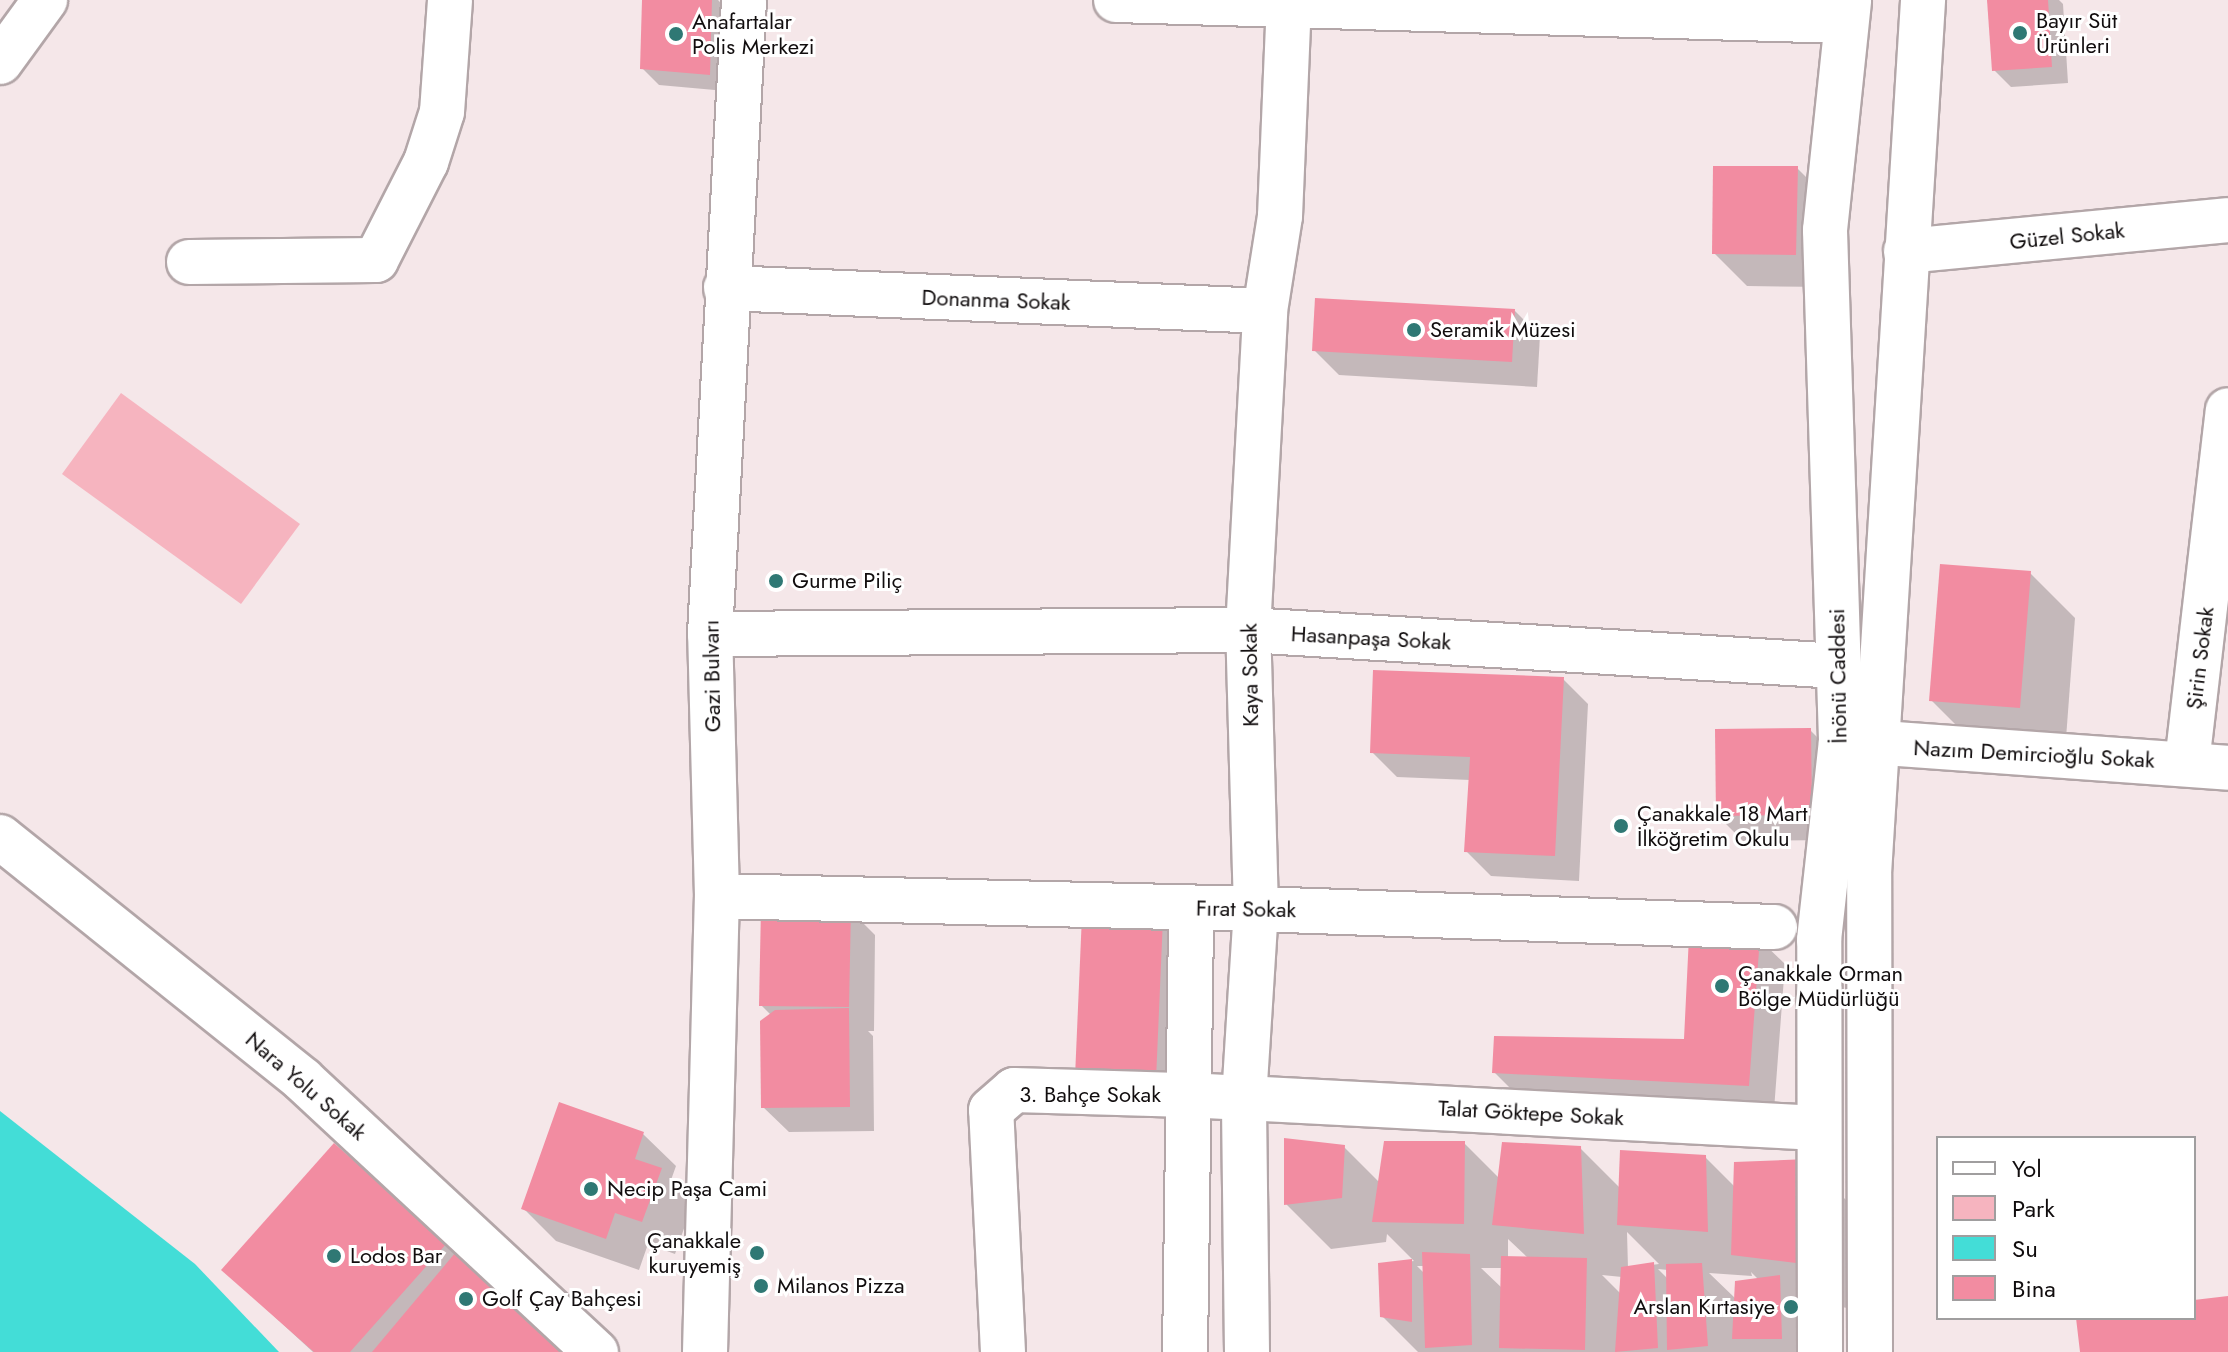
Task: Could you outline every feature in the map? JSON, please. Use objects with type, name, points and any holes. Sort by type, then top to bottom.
[{"type":"street","points":[[0,62],[45,0]]},
{"type":"street","points":[[189,262],[376,260],[426,162],[442,112],[450,0]]},
{"type":"street","name":"Gazi Bulvarı","points":[[705,1352],[717,896],[710,634],[726,288],[744,0]]},
{"type":"street","points":[[1116,0],[1847,10]]},
{"type":"street","name":"İnönü Caddesi","points":[[1820,1352],[1819,940],[1860,742],[1906,251],[1923,0]]},
{"type":"street","name":"Kaya Sokak","points":[[1247,1352],[1244,1099],[1256,909],[1248,630],[1265,311],[1280,216],[1288,2]]},
{"type":"street","name":"İnönü Caddesi","points":[[1847,10],[1825,230],[1839,666],[1860,742],[1869,874],[1870,1352]]},
{"type":"street","name":"Güzel Sokak","points":[[1906,251],[2228,220]]},
{"type":"street","name":"Donanma Sokak","points":[[726,288],[1265,311]]},
{"type":"street","name":"Şirin Sokak","points":[[2208,765],[2228,410]]},
{"type":"street","name":"Hasanpaşa Sokak","points":[[710,634],[1248,630],[1839,666]]},
{"type":"street","name":"Nazım Demircioğlu Sokak","points":[[1860,742],[2208,765]]},
{"type":"street","name":"Nara Yolu Sokak","points":[[0,837],[303,1080],[596,1352]]},
{"type":"street","name":"Fırat Sokak","points":[[717,896],[1256,909],[1775,927]]},
{"type":"street","points":[[1185,1352],[1191,908]]},
{"type":"street","name":"3. Bahçe Sokak","points":[[1003,1352],[991,1110],[1014,1090],[1244,1099]]},
{"type":"street","name":"Talat Göktepe Sokak","points":[[1244,1099],[1818,1128]]},
{"type":"green space","points":[[121,393],[300,524],[241,604],[62,474]]},
{"type":"water","points":[[0,1111],[195,1264],[279,1352],[0,1352]]},
{"type":"building","name":"Anafartalar Polis Merkezi","points":[[642,0],[712,0],[710,75],[640,69]]},
{"type":"building","name":"Bayır Süt Ürünleri","points":[[1987,0],[2048,0],[2052,67],[1992,71]]},
{"type":"building","points":[[1713,166],[1798,166],[1796,255],[1712,254]]},
{"type":"building","name":"Seramik Müzesi","points":[[1315,298],[1515,309],[1512,362],[1312,351]]},
{"type":"building","points":[[1940,564],[2031,571],[2020,708],[1929,701]]},
{"type":"building","points":[[1373,670],[1564,677],[1555,856],[1464,852],[1470,757],[1370,753]]},
{"type":"building","points":[[1811,728],[1812,815],[1716,816],[1715,729]]},
{"type":"building","points":[[761,907],[851,908],[849,1007],[759,1006]]},
{"type":"building","points":[[1082,915],[1163,918],[1156,1080],[1075,1077]]},
{"type":"building","name":"Çanakkale Orman Bölge Müdürlüğü","points":[[1689,936],[1760,937],[1749,1086],[1492,1073],[1494,1036],[1684,1039]]},
{"type":"building","points":[[849,1008],[850,1107],[761,1108],[760,1021],[775,1010]]},
{"type":"building","name":"Necip Paşa Cami","points":[[559,1102],[644,1132],[635,1159],[662,1168],[642,1222],[615,1213],[606,1239],[521,1209]]},
{"type":"building","points":[[1284,1138],[1345,1145],[1342,1198],[1284,1205]]},
{"type":"building","points":[[1384,1141],[1465,1141],[1464,1224],[1372,1222]]},
{"type":"building","points":[[1502,1142],[1581,1146],[1584,1234],[1492,1225]]},
{"type":"building","name":"Lodos Bar","points":[[334,1143],[447,1243],[350,1352],[314,1352],[221,1270]]},
{"type":"building","points":[[1620,1150],[1706,1155],[1708,1232],[1617,1225]]},
{"type":"building","points":[[1808,1159],[1804,1264],[1731,1255],[1734,1162]]},
{"type":"building","name":"Golf Çay Bahçesi","points":[[461,1246],[570,1352],[372,1352]]},
{"type":"building","points":[[1422,1252],[1470,1254],[1472,1345],[1425,1348]]},
{"type":"building","points":[[1501,1256],[1587,1258],[1585,1350],[1499,1348]]},
{"type":"building","points":[[1412,1259],[1412,1322],[1380,1317],[1378,1263]]},
{"type":"building","points":[[1654,1262],[1658,1348],[1615,1352],[1621,1267]]},
{"type":"building","points":[[1702,1263],[1708,1346],[1667,1350],[1666,1264]]},
{"type":"building","points":[[1780,1275],[1782,1339],[1732,1339],[1735,1281]]},
{"type":"building","points":[[2228,1296],[2228,1352],[2080,1352],[2076,1320],[2196,1320],[2196,1300]]},
{"type":"place","name":"Bayır Süt Ürünleri","points":[[2020,33]]},
{"type":"place","name":"Anafartalar Polis Merkezi","points":[[676,34]]},
{"type":"place","name":"Seramik Müzesi","points":[[1414,330]]},
{"type":"place","name":"Gurme Piliç","points":[[776,581]]},
{"type":"place","name":"Çanakkale 18 Mart İlköğretim Okulu","points":[[1621,826]]},
{"type":"place","name":"Çanakkale Orman Bölge Müdürlüğü","points":[[1722,986]]},
{"type":"place","name":"Necip Paşa Cami","points":[[591,1189]]},
{"type":"place","name":"Çanakkale kuruyemiş","points":[[757,1253]]},
{"type":"place","name":"Lodos Bar","points":[[334,1256]]},
{"type":"place","name":"Milanos Pizza","points":[[761,1286]]},
{"type":"place","name":"Golf Çay Bahçesi","points":[[466,1299]]},
{"type":"place","name":"Arslan Kırtasiye","points":[[1791,1307]]}]
